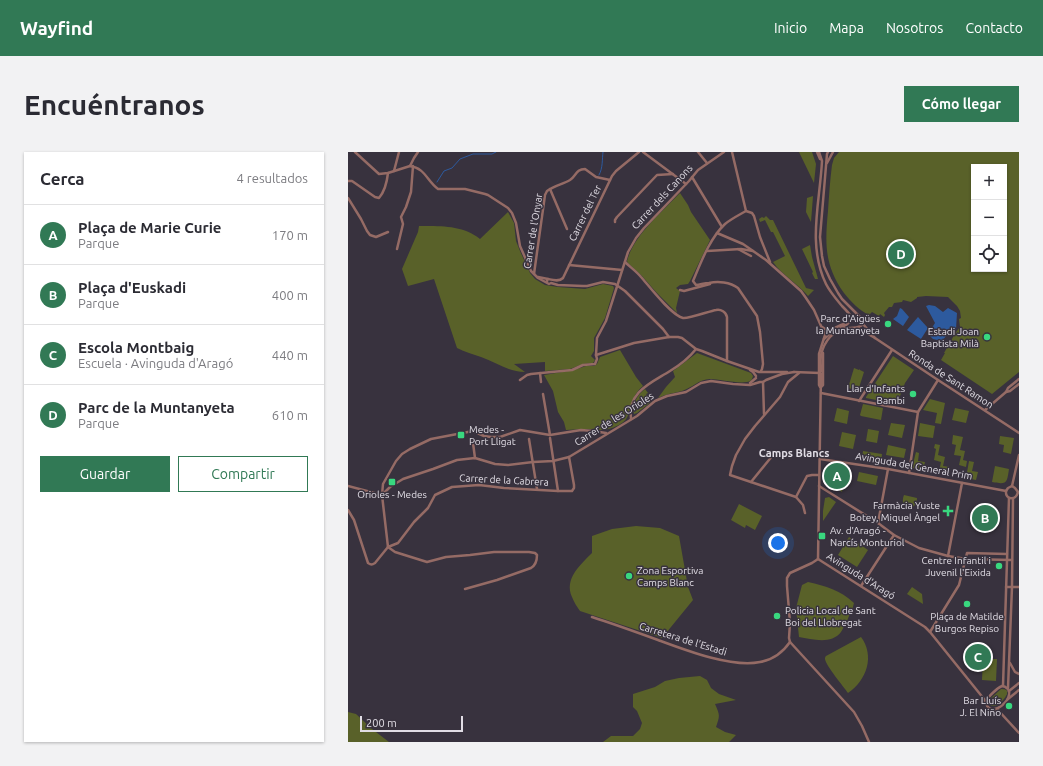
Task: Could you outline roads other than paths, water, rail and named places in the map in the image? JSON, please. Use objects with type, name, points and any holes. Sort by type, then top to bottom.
[{"type":"street","points":[[355,152],[379,174],[412,166],[422,170],[433,185],[438,189],[466,189],[488,194],[510,210],[516,223],[520,246],[534,276],[549,284],[550,281]]},
{"type":"street","points":[[394,171],[399,152]]},
{"type":"street","points":[[397,249],[404,224],[401,217],[412,187],[412,166],[414,158],[418,152]]},
{"type":"street","name":"Carrer del Ter","points":[[550,281],[562,279],[616,170],[639,152]]},
{"type":"street","points":[[643,152],[686,184]]},
{"type":"street","points":[[698,152],[707,163]]},
{"type":"street","name":"Carrer dels Canons","points":[[596,355],[597,338],[606,321],[625,262],[632,245],[640,232],[698,170],[724,152]]},
{"type":"street","points":[[732,152],[746,211]]},
{"type":"street","name":"Ronda de Sant Ramon","points":[[818,152],[822,158],[816,241],[819,264],[827,284],[852,320],[852,324],[1019,432]]},
{"type":"street","name":"Ronda de Sant Ramon","points":[[828,152],[820,237],[822,256],[833,286],[842,299],[862,319],[863,324],[875,338]]},
{"type":"street","name":"Ronda de Sant Ramon","points":[[826,167],[833,152]]},
{"type":"street","name":"Carrer de l'Onyar","points":[[534,276],[546,191],[571,180],[577,172],[582,169],[585,169],[600,178],[610,180]]},
{"type":"street","points":[[348,181],[352,181],[374,197],[379,198],[385,188],[388,173]]},
{"type":"street","points":[[615,222],[616,216],[657,176],[673,174]]},
{"type":"street","points":[[692,177],[722,227]]},
{"type":"street","points":[[550,189],[567,229]]},
{"type":"street","points":[[348,198],[370,235],[376,237],[388,232]]},
{"type":"street","points":[[744,384],[752,382],[761,372],[763,364],[757,316],[737,286],[719,282],[696,285],[694,280],[710,244],[717,233],[726,223],[746,211],[752,213],[754,216],[760,237],[771,264]]},
{"type":"street","points":[[717,233],[743,244],[771,264],[801,291],[814,310],[824,333],[824,338]]},
{"type":"street","points":[[707,251],[738,249],[754,252]]},
{"type":"street","points":[[738,249],[751,256]]},
{"type":"street","points":[[625,262],[640,276],[658,298],[675,314],[684,319],[716,310],[724,312],[727,317],[727,361]]},
{"type":"street","points":[[569,266],[622,270]]},
{"type":"street","points":[[534,276],[563,285],[587,286],[603,282],[615,284],[625,291],[669,337]]},
{"type":"street","points":[[680,290],[714,282]]},
{"type":"street","points":[[824,338],[835,329],[849,324],[856,316],[859,316]]},
{"type":"street","points":[[820,325],[823,329],[828,330],[849,324]]},
{"type":"street","points":[[856,327],[863,324]]},
{"type":"street","name":"Avinguda d'Aragó","points":[[821,388],[819,385],[821,355],[826,341],[833,334],[842,329],[856,327]]},
{"type":"street","points":[[520,380],[527,375],[572,370],[583,365],[593,365],[597,360],[596,355],[634,343],[669,337],[682,338],[696,349],[761,372],[820,373]]},
{"type":"street","name":"Avinguda d'Aragó","points":[[820,373],[819,354],[824,338]]},
{"type":"street","points":[[631,419],[630,414],[638,392],[671,371],[687,359],[696,349]]},
{"type":"street","name":"Avinguda d'Aragó","points":[[823,350],[822,385],[820,393],[818,559],[925,627],[986,701],[989,708],[997,708]]},
{"type":"street","points":[[859,401],[892,350]]},
{"type":"street","points":[[744,367],[753,372],[758,381],[763,381]]},
{"type":"street","points":[[761,372],[767,376],[763,381],[764,414]]},
{"type":"street","name":"Carrer de les Orioles","points":[[382,495],[390,487],[409,476],[461,459],[474,458],[495,464],[508,465],[553,461],[570,457],[637,416],[656,401],[667,396],[686,392],[701,383],[711,381],[733,384],[750,384],[782,374],[794,372]]},
{"type":"street","points":[[799,372],[788,382],[780,397],[764,414],[752,430],[736,455],[730,475],[796,497],[803,505],[805,513]]},
{"type":"street","points":[[540,373],[541,382]]},
{"type":"street","points":[[985,410],[1019,379]]},
{"type":"street","points":[[909,473],[918,412],[938,380]]},
{"type":"street","points":[[1006,392],[1010,391],[1019,384]]},
{"type":"street","points":[[820,393],[918,412]]},
{"type":"street","points":[[543,394],[558,491]]},
{"type":"street","points":[[348,510],[354,520],[366,557],[370,564],[372,564],[375,563],[388,547],[382,495],[384,481],[399,457],[410,449],[431,439],[473,431],[484,436],[491,437],[500,437],[520,430],[550,437],[581,430],[607,434]]},
{"type":"street","points":[[529,439],[536,490]]},
{"type":"street","points":[[473,443],[474,458]]},
{"type":"street","points":[[751,482],[773,455]]},
{"type":"street","points":[[1003,686],[1009,498],[1006,491],[1012,486],[1019,455]]},
{"type":"street","name":"Carrer de la Cabrera","points":[[388,547],[398,542],[414,522],[428,508],[435,494],[452,487],[479,485],[536,490],[573,490],[574,485],[570,457]]},
{"type":"street","name":"Avinguda del General Prim","points":[[820,458],[1006,491]]},
{"type":"street","points":[[878,523],[888,469]]},
{"type":"street","points":[[796,497],[806,476],[819,475]]},
{"type":"street","points":[[948,556],[962,483]]},
{"type":"street","points":[[348,486],[382,495]]},
{"type":"street","points":[[819,486],[878,523],[894,535],[918,548],[948,556],[1012,560]]},
{"type":"street","points":[[1008,700],[1013,499],[1016,497],[1018,492],[1016,488],[1012,486]]},
{"type":"street","points":[[1009,498],[1013,499]]},
{"type":"street","points":[[861,586],[894,535]]},
{"type":"street","points":[[388,547],[395,552],[427,562],[446,557],[494,552],[529,552],[537,555],[535,565],[531,568],[465,589]]},
{"type":"street","points":[[930,632],[959,584],[967,553],[1007,554]]},
{"type":"street","points":[[818,559],[790,573],[787,578],[790,642],[854,712],[869,742]]},
{"type":"street","points":[[1006,587],[1019,587]]},
{"type":"street","name":"Carretera de l'Estadi","points":[[592,617],[685,649],[729,662],[741,663],[769,660],[784,650],[790,642]]},
{"type":"street","points":[[1009,662],[1012,670],[1019,674]]},
{"type":"street","points":[[1009,690],[1019,683]]},
{"type":"street","points":[[1003,686],[1009,690]]},
{"type":"street","points":[[986,701],[1000,687],[1003,686]]},
{"type":"street","points":[[1019,690],[997,708],[1019,733]]},
{"type":"street","name":"Avinguda d'Aragó","points":[[980,694],[988,698]]},
{"type":"water","points":[[926,306],[935,306],[943,312],[948,308],[957,313],[956,329],[942,341],[933,339],[928,334],[935,323]]},
{"type":"water","points":[[900,308],[909,317],[903,326],[893,319],[897,316]]},
{"type":"water","points":[[918,317],[928,328],[921,339],[907,330]]},
{"type":"waterway","points":[[437,182],[444,171],[452,168],[460,159],[473,154],[492,154],[496,152]]},
{"type":"waterway","points":[[599,175],[602,167],[603,152]]},
{"type":"place","name":"Parc de la Muntanyeta","points":[[901,254]]},
{"type":"place","name":"Parc d'Aigües la Muntanyeta","points":[[888,324]]},
{"type":"place","name":"Estadi Joan Baptista Milà","points":[[987,337]]},
{"type":"place","name":"Llar d'Infants Bambi","points":[[913,394]]},
{"type":"place","name":"Medes - Port Lligat","points":[[461,435]]},
{"type":"place","name":"Plaça de Marie Curie","points":[[837,476]]},
{"type":"place","name":"Orioles - Medes","points":[[392,482]]},
{"type":"place","name":"Farmàcia Yuste Botey, Miquel Àngel","points":[[948,511]]},
{"type":"place","name":"Plaça d'Euskadi","points":[[985,518]]},
{"type":"place","name":"Av. d'Aragó - Narcís Monturiol","points":[[822,536]]},
{"type":"place","name":"Centre Infantil i Juvenil l'Eixida","points":[[999,566]]},
{"type":"place","name":"Zona Esportiva Camps Blanc","points":[[629,576]]},
{"type":"place","name":"Plaça de Matilde Burgos Repiso","points":[[967,604]]},
{"type":"place","name":"Policia Local de Sant Boi del Llobregat","points":[[777,616]]},
{"type":"place","name":"Escola Montbaig","points":[[978,657]]},
{"type":"place","name":"Bar Lluís J. El Niño","points":[[1009,706]]},
{"type":"district","name":"Camps Blancs","points":[[794,453]]}]
